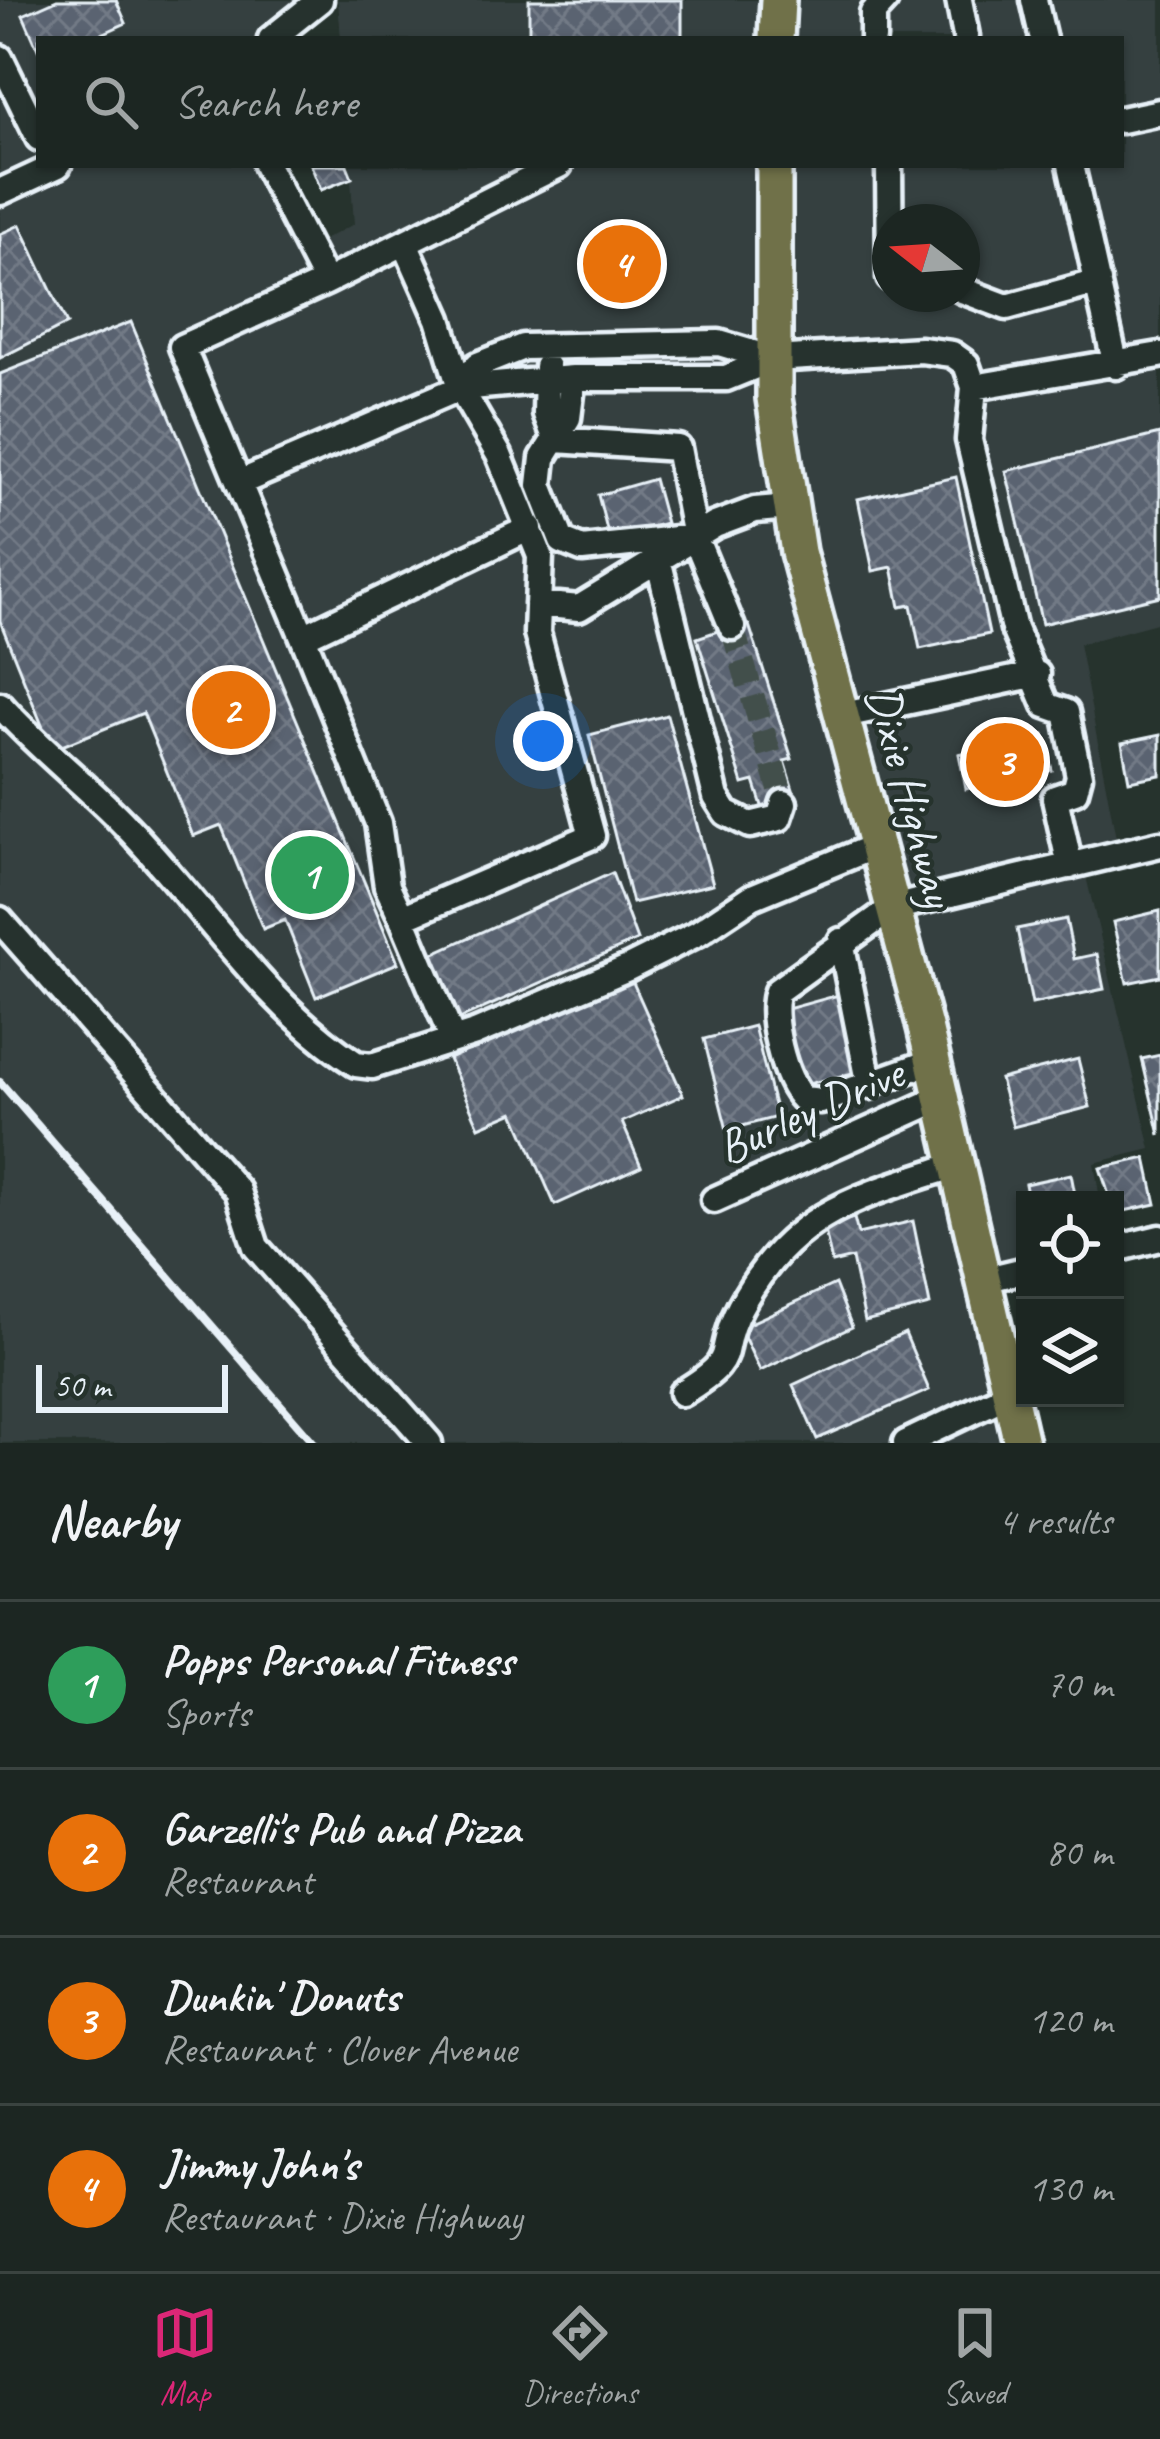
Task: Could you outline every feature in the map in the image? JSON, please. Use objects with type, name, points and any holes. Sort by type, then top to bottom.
[{"type":"main road","points":[[776,36],[778,0]]},
{"type":"main road","name":"Dixie Highway","points":[[774,168],[773,359],[790,507],[839,716],[933,1061],[1021,1443]]},
{"type":"street","points":[[276,36],[320,0]]},
{"type":"street","points":[[873,36],[873,13],[885,0]]},
{"type":"street","points":[[959,0],[966,36]]},
{"type":"street","points":[[1034,0],[1042,36]]},
{"type":"street","points":[[0,58],[36,132]]},
{"type":"street","points":[[1124,119],[1160,112]]},
{"type":"street","points":[[0,192],[50,168]]},
{"type":"street","points":[[268,168],[326,282]]},
{"type":"street","points":[[453,1040],[387,886],[378,823],[182,347],[406,245],[553,168]]},
{"type":"street","points":[[895,204],[897,168]]},
{"type":"street","points":[[1073,168],[1116,366]]},
{"type":"street","points":[[402,918],[592,836],[537,634],[539,556],[499,455],[460,388],[439,319],[406,245]]},
{"type":"street","points":[[980,297],[1007,307],[1098,282]]},
{"type":"street","points":[[460,388],[478,364],[496,353],[547,346],[719,343],[773,359]]},
{"type":"street","points":[[547,346],[568,418],[543,458],[540,485],[562,541],[582,549],[695,537]]},
{"type":"street","points":[[239,483],[460,388],[488,390],[510,381],[560,378],[726,378],[773,359],[921,350],[952,354],[966,364],[974,387],[969,440],[1014,629],[1037,674],[1046,705],[1066,712],[1079,776],[1075,791],[1054,798],[1070,866]]},
{"type":"street","points":[[974,387],[1160,355]]},
{"type":"street","points":[[556,440],[678,448],[695,537],[732,626]]},
{"type":"street","points":[[538,604],[579,608],[736,515],[790,507]]},
{"type":"street","points":[[303,637],[530,528]]},
{"type":"street","points":[[658,559],[716,797],[726,813],[750,825],[779,818],[784,803]]},
{"type":"street","points":[[839,716],[1037,674]]},
{"type":"street","points":[[0,705],[47,758],[124,823],[265,982],[337,1052],[372,1066],[453,1040],[628,968],[698,933],[752,897],[875,846]]},
{"type":"street","points":[[933,1061],[821,1101],[796,1094],[772,1004],[789,979],[892,908],[1160,844]]},
{"type":"street","points":[[0,920],[238,1191],[256,1247],[429,1443]]},
{"type":"street","points":[[841,941],[870,1086]]},
{"type":"street","name":"Burley Drive","points":[[714,1200],[941,1098]]},
{"type":"street","points":[[682,1393],[718,1371],[739,1310],[760,1275],[812,1218],[956,1165]]},
{"type":"street","points":[[1124,1247],[1160,1238]]},
{"type":"street","points":[[983,1280],[1016,1272]]},
{"type":"street","points":[[906,1443],[1009,1394]]},
{"type":"shaded area","points":[[0,0],[320,0],[275,36],[36,36],[36,168],[268,168],[308,248],[354,224],[350,168],[1124,168],[1124,36],[341,36],[338,0],[1160,0],[1160,622],[1079,644],[1119,854],[1083,864],[1151,1149],[1094,1163],[1099,1191],[1016,1191],[1016,1272],[983,1280],[1021,1443],[0,1443]]},
{"type":"building","points":[[57,0],[116,0],[126,23],[98,36],[36,36],[36,45],[23,15]]},
{"type":"building","points":[[529,0],[682,0],[682,36],[529,36]]},
{"type":"building","points":[[312,168],[348,168],[352,178],[321,190]]},
{"type":"building","points":[[20,225],[67,324],[0,358],[0,234]]},
{"type":"building","points":[[131,322],[398,963],[316,997],[285,920],[263,929],[221,825],[193,836],[143,713],[52,750],[0,621],[0,374]]},
{"type":"building","points":[[1160,434],[1160,596],[1042,624],[1006,471]]},
{"type":"building","points":[[956,477],[989,634],[920,649],[911,605],[900,607],[892,567],[873,571],[858,499]]},
{"type":"building","points":[[654,479],[666,523],[609,538],[598,495]]},
{"type":"building","points":[[738,624],[749,625],[792,759],[784,761],[796,799],[763,809],[754,781],[743,784],[697,638]]},
{"type":"building","points":[[667,715],[713,884],[632,903],[589,735]]},
{"type":"building","points":[[1044,735],[1052,770],[966,789],[959,754]]},
{"type":"building","points":[[1160,735],[1160,775],[1129,781],[1122,743]]},
{"type":"building","points":[[612,873],[637,940],[455,1021],[428,956]]},
{"type":"building","points":[[1160,911],[1160,976],[1127,983],[1113,922]]},
{"type":"building","points":[[1066,919],[1074,959],[1097,954],[1104,989],[1032,1004],[1017,929]]},
{"type":"building","points":[[631,978],[683,1095],[622,1122],[641,1166],[555,1205],[514,1112],[479,1127],[449,1059]]},
{"type":"building","points":[[842,994],[861,1071],[800,1086],[780,1011]]},
{"type":"building","points":[[754,1026],[777,1117],[727,1130],[704,1039]]},
{"type":"building","points":[[1160,1055],[1160,1135],[1142,1059]]},
{"type":"building","points":[[1078,1059],[1090,1107],[1013,1127],[1000,1079]]},
{"type":"building","points":[[1146,1158],[1156,1204],[1124,1211],[1124,1191],[1108,1191],[1100,1168]]},
{"type":"building","points":[[1071,1174],[1074,1191],[1026,1191],[1025,1184]]},
{"type":"building","points":[[854,1218],[858,1234],[913,1221],[930,1305],[865,1321],[852,1258],[832,1263],[824,1226]]},
{"type":"building","points":[[835,1284],[852,1327],[760,1371],[740,1328]]},
{"type":"building","points":[[905,1333],[929,1390],[817,1439],[793,1385]]},
{"type":"tunnel","points":[[732,627],[784,803]]},
{"type":"railway","points":[[0,1082],[314,1443]]},
{"type":"place","name":"Jimmy John's","points":[[622,264]]},
{"type":"place","name":"Garzelli's Pub and Pizza","points":[[231,710]]},
{"type":"place","name":"Dunkin' Donuts","points":[[1005,762]]},
{"type":"place","name":"Popps Personal Fitness","points":[[310,875]]}]
